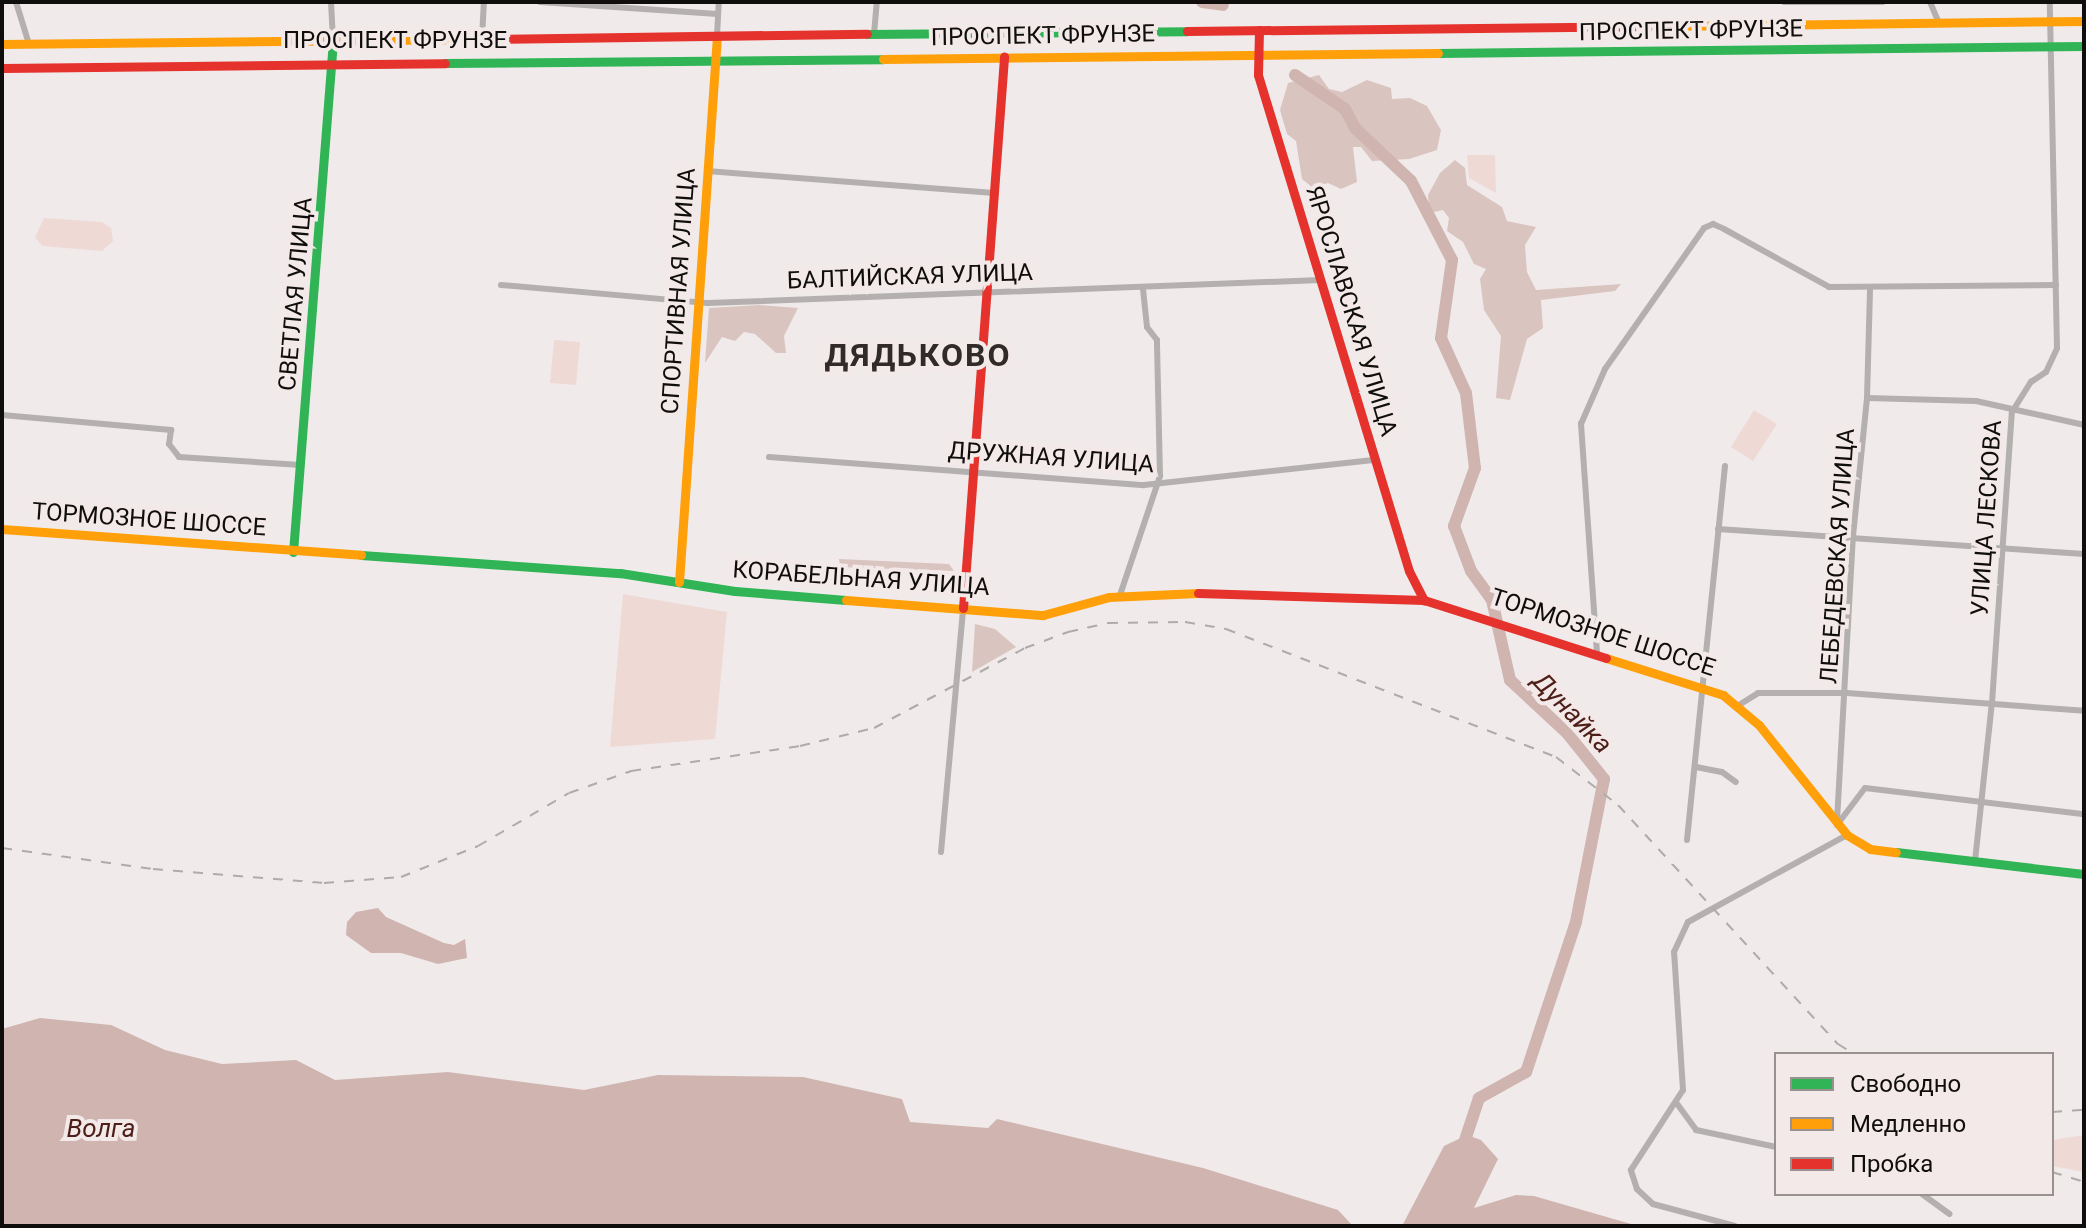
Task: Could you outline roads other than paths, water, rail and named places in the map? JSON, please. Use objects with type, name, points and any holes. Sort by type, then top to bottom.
[{"type":"street","points":[[16,2],[29,44]]},
{"type":"street","points":[[331,2],[333,40]]},
{"type":"street","points":[[482,38],[484,2]]},
{"type":"street","points":[[540,2],[604,3],[718,14]]},
{"type":"street","name":"СПОРТИВНАЯ УЛИЦА","points":[[679,582],[719,2]]},
{"type":"street","points":[[874,35],[877,2]]},
{"type":"street","points":[[1784,2],[1883,2]]},
{"type":"street","points":[[1930,2],[1939,23]]},
{"type":"street","name":"УЛИЦА ЛЕСКОВА","points":[[1975,861],[1979,801],[1992,703],[2000,546],[2012,412],[2031,382],[2046,372],[2057,348],[2050,2]]},
{"type":"street","name":"ПРОСПЕКТ ФРУНЗЕ","points":[[2,44],[2084,21]]},
{"type":"street","name":"ЯРОСЛАВСКАЯ УЛИЦА","points":[[1259,30],[1258,75],[1409,571],[1424,600]]},
{"type":"street","name":"СВЕТЛАЯ УЛИЦА","points":[[293,552],[334,61],[333,40]]},
{"type":"street","name":"ПРОСПЕКТ ФРУНЗЕ","points":[[2,68],[334,61],[2084,46]]},
{"type":"street","points":[[941,852],[976,471],[1004,57]]},
{"type":"street","points":[[706,171],[994,193]]},
{"type":"street","points":[[1597,653],[1581,424],[1605,369],[1704,228],[1713,224],[1815,281],[1870,289],[2056,285]]},
{"type":"street","name":"БАЛТИЙСКАЯ УЛИЦА","points":[[501,285],[699,301],[1143,289],[1321,280]]},
{"type":"street","points":[[1120,595],[1158,484],[1157,340],[1147,327],[1143,289]]},
{"type":"street","name":"ЛЕБЕДЕВСКАЯ УЛИЦА","points":[[1837,825],[1847,693],[1853,536],[1867,398],[1870,289]]},
{"type":"street","points":[[1867,398],[1932,397],[1976,401],[2012,412],[2084,425]]},
{"type":"street","points":[[2,415],[171,430],[169,444],[179,457],[301,465]]},
{"type":"street","name":"ДРУЖНАЯ УЛИЦА","points":[[769,457],[1158,484],[1376,460]]},
{"type":"street","points":[[1687,840],[1725,466]]},
{"type":"street","name":"ТОРМОЗНОЕ ШОССЕ","points":[[2,529],[293,552]]},
{"type":"street","points":[[1718,529],[2084,554]]},
{"type":"street","name":"КОРАБЕЛЬНАЯ УЛИЦА","points":[[293,552],[620,573],[679,582],[1053,614],[1120,595],[1192,592],[1424,600]]},
{"type":"street","name":"ТОРМОЗНОЕ ШОССЕ","points":[[1424,600],[1481,614],[1705,686],[1739,705],[1847,835],[1889,854],[2084,874]]},
{"type":"street","points":[[1739,705],[1758,693],[1847,693],[2084,711]]},
{"type":"street","points":[[1696,767],[1722,772],[1736,782]]},
{"type":"street","points":[[1837,825],[1865,788],[2084,814]]},
{"type":"street","points":[[1735,1226],[1653,1204],[1637,1189],[1631,1170],[1678,1105],[1683,1090],[1674,952],[1685,925],[1847,835]]},
{"type":"street","points":[[1678,1105],[1696,1130],[1774,1147]]},
{"type":"street","points":[[1925,1196],[1950,1214]]},
{"type":"water","points":[[378,908],[386,917],[444,943],[454,945],[465,939],[467,958],[438,964],[401,953],[371,953],[346,935],[347,922],[356,912]]},
{"type":"water","name":"Волга","points":[[40,1018],[111,1025],[165,1050],[222,1064],[296,1060],[335,1080],[448,1072],[584,1090],[658,1075],[803,1077],[902,1099],[910,1122],[988,1128],[997,1119],[1203,1168],[1338,1210],[1353,1226],[2,1226],[2,1029]]},
{"type":"water","points":[[1467,1135],[1481,1140],[1498,1159],[1474,1208],[1516,1195],[1534,1196],[1638,1226],[1402,1226],[1444,1146]]},
{"type":"waterway","name":"Дунайка","points":[[1202,2],[1223,5]]},
{"type":"waterway","name":"Дунайка","points":[[1295,75],[1345,109],[1355,128],[1411,181],[1452,260],[1441,338],[1466,393],[1475,468],[1454,526],[1471,571],[1492,600],[1510,680],[1567,733],[1604,779],[1576,922],[1526,1072],[1479,1098],[1462,1149]]},
{"type":"railway","points":[[2,848],[153,869],[324,883],[401,877],[478,846],[569,793],[631,771],[800,746],[874,728],[1025,648],[1068,632],[1108,623],[1185,622],[1226,629],[1556,757],[1618,805],[1838,1044],[1851,1052]]},
{"type":"railway","points":[[2054,1112],[2084,1110]]},
{"type":"railway","points":[[2054,1173],[2084,1182]]},
{"type":"district","name":"ДЯДЬКОВО","points":[[918,355]]}]
